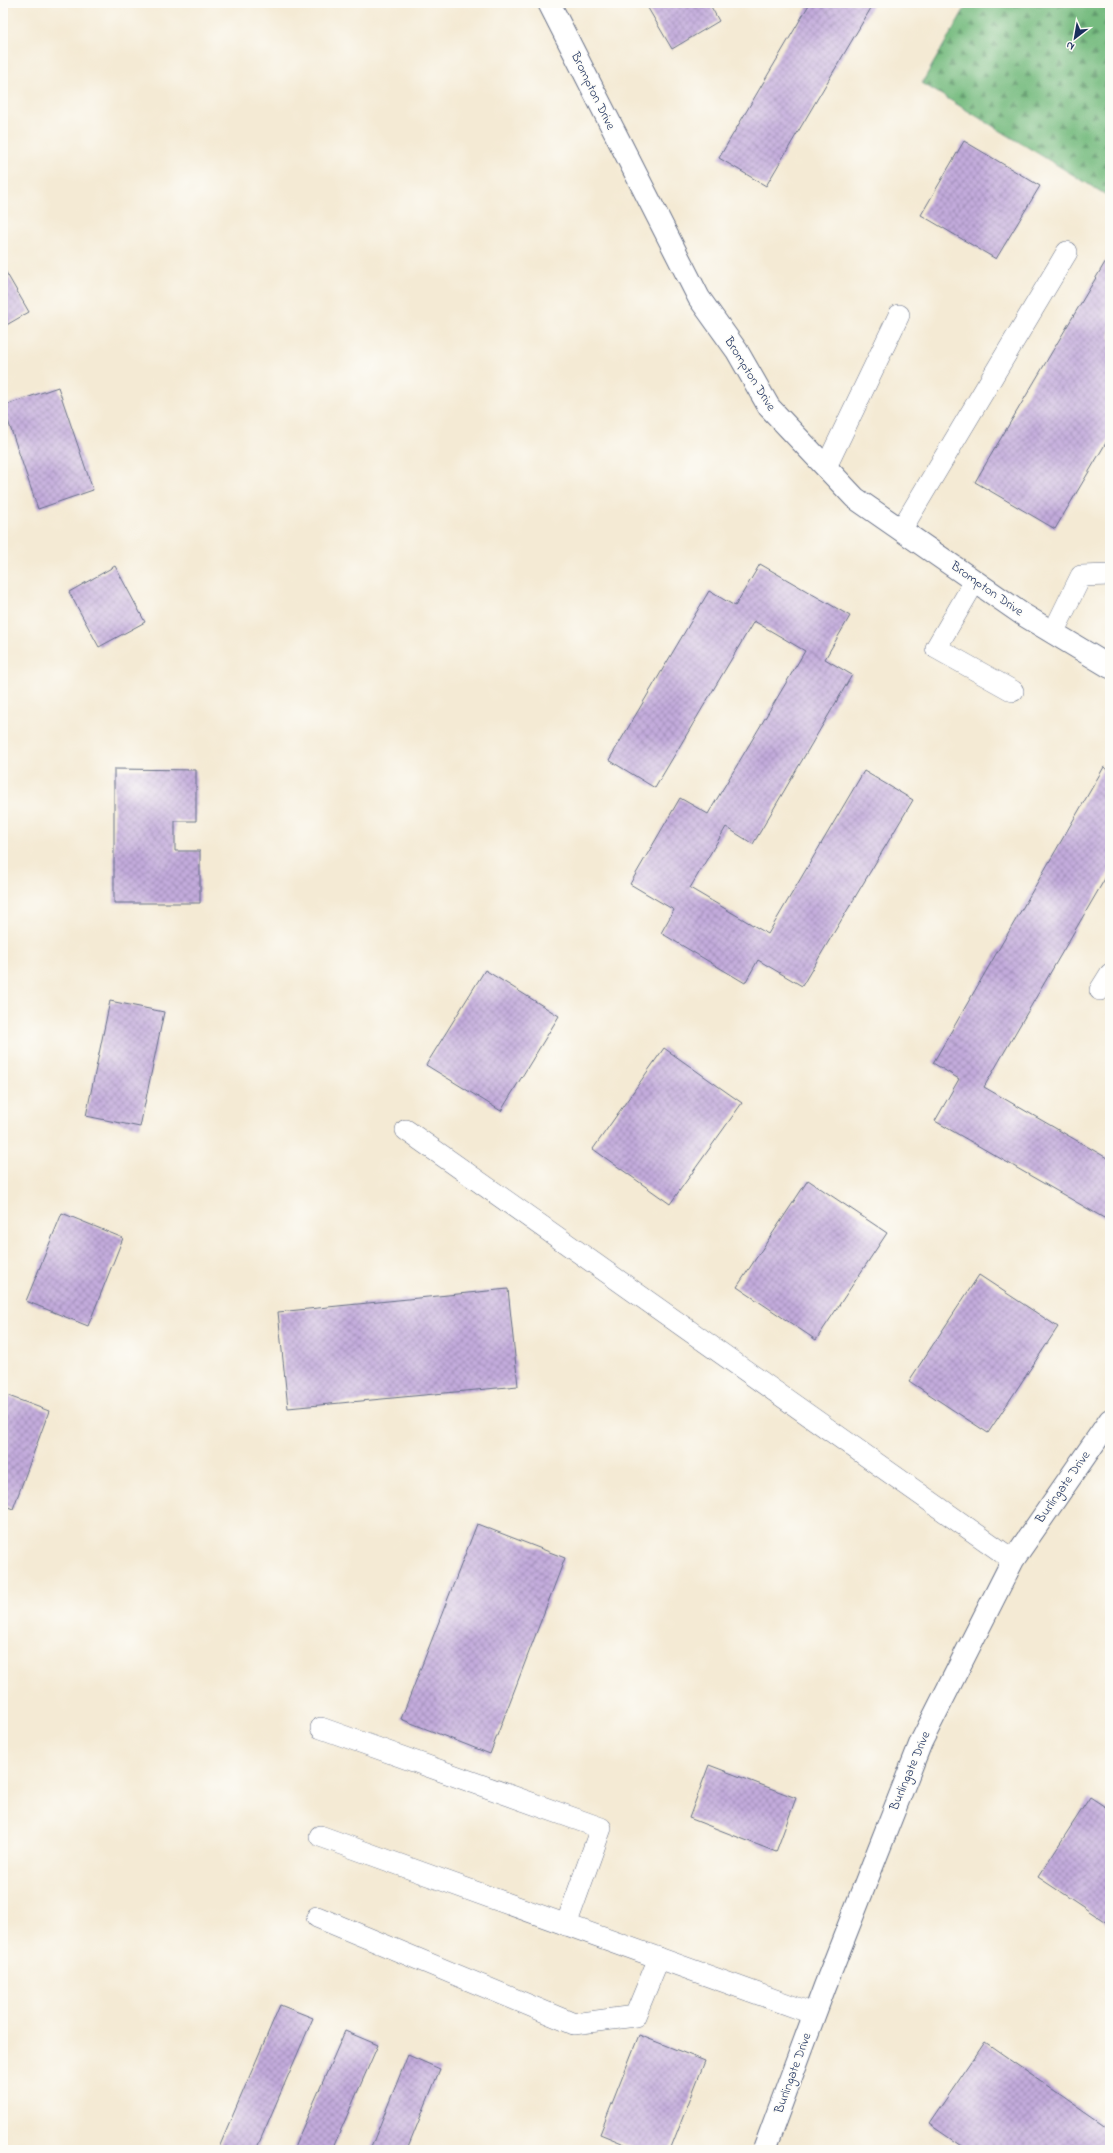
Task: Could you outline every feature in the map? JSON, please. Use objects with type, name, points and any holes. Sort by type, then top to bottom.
[{"type":"street","name":"Brompton Drive","points":[[549,3],[699,298],[737,351],[769,407],[855,498],[1022,614],[1110,667]]},
{"type":"street","name":"Burlingate Drive","points":[[764,2150],[814,2014],[921,1742],[1012,1560],[1110,1420]]},
{"type":"lane","points":[[901,530],[1068,252]]},
{"type":"lane","points":[[826,467],[899,315]]},
{"type":"lane","points":[[1053,633],[1081,576],[1110,574]]},
{"type":"lane","points":[[975,581],[936,648],[1013,691]]},
{"type":"lane","points":[[406,1130],[1012,1560]]},
{"type":"lane","points":[[321,1728],[601,1828],[566,1924]]},
{"type":"lane","points":[[320,1836],[814,2014]]},
{"type":"lane","points":[[317,1917],[574,2024],[635,2016],[659,1958]]},
{"type":"green space","points":[[968,3],[1110,3],[1110,192],[1108,196],[922,83]]},
{"type":"building","points":[[645,3],[709,3],[719,21],[672,49]]},
{"type":"building","points":[[810,3],[874,3],[766,186],[719,158]]},
{"type":"building","points":[[964,141],[1040,186],[996,259],[921,215]]},
{"type":"building","points":[[1110,254],[1110,436],[1055,529],[975,482]]},
{"type":"building","points":[[3,267],[29,312],[3,327]]},
{"type":"building","points":[[58,387],[93,490],[38,509],[3,406]]},
{"type":"building","points":[[760,564],[850,616],[825,659],[852,675],[753,844],[726,827],[690,888],[768,934],[864,771],[913,800],[802,986],[758,960],[745,983],[661,933],[674,910],[630,884],[680,798],[708,814],[805,651],[754,621],[655,788],[609,760],[709,591],[735,606]]},
{"type":"building","points":[[115,566],[145,622],[99,647],[69,592]]},
{"type":"building","points":[[1104,767],[1110,771],[1110,870],[984,1087],[1107,1158],[1110,1152],[1110,1208],[1104,1218],[935,1121],[959,1079],[933,1063]]},
{"type":"building","points":[[114,769],[196,770],[196,821],[175,821],[175,851],[200,851],[200,903],[114,903]]},
{"type":"building","points":[[485,970],[559,1016],[501,1111],[426,1065]]},
{"type":"building","points":[[110,1001],[164,1012],[140,1127],[86,1116]]},
{"type":"building","points":[[664,1048],[742,1103],[670,1204],[593,1149]]},
{"type":"building","points":[[808,1180],[887,1233],[816,1340],[737,1287]]},
{"type":"building","points":[[62,1213],[123,1238],[88,1326],[26,1301]]},
{"type":"building","points":[[979,1275],[1058,1327],[988,1433],[909,1381]]},
{"type":"building","points":[[508,1289],[518,1386],[288,1408],[278,1312]]},
{"type":"building","points":[[3,1394],[49,1411],[13,1509],[3,1505]]},
{"type":"building","points":[[477,1524],[565,1558],[490,1754],[401,1719]]},
{"type":"building","points":[[709,1765],[796,1798],[776,1852],[689,1818]]},
{"type":"building","points":[[1090,1797],[1110,1810],[1110,1925],[1038,1877]]},
{"type":"building","points":[[280,2005],[313,2018],[256,2150],[218,2150]]},
{"type":"building","points":[[345,2031],[378,2045],[332,2150],[293,2150]]},
{"type":"building","points":[[639,2035],[705,2061],[670,2150],[639,2150],[600,2134]]},
{"type":"building","points":[[985,2042],[1110,2129],[1110,2150],[967,2150],[929,2124]]},
{"type":"building","points":[[408,2055],[440,2069],[407,2150],[370,2150]]}]
